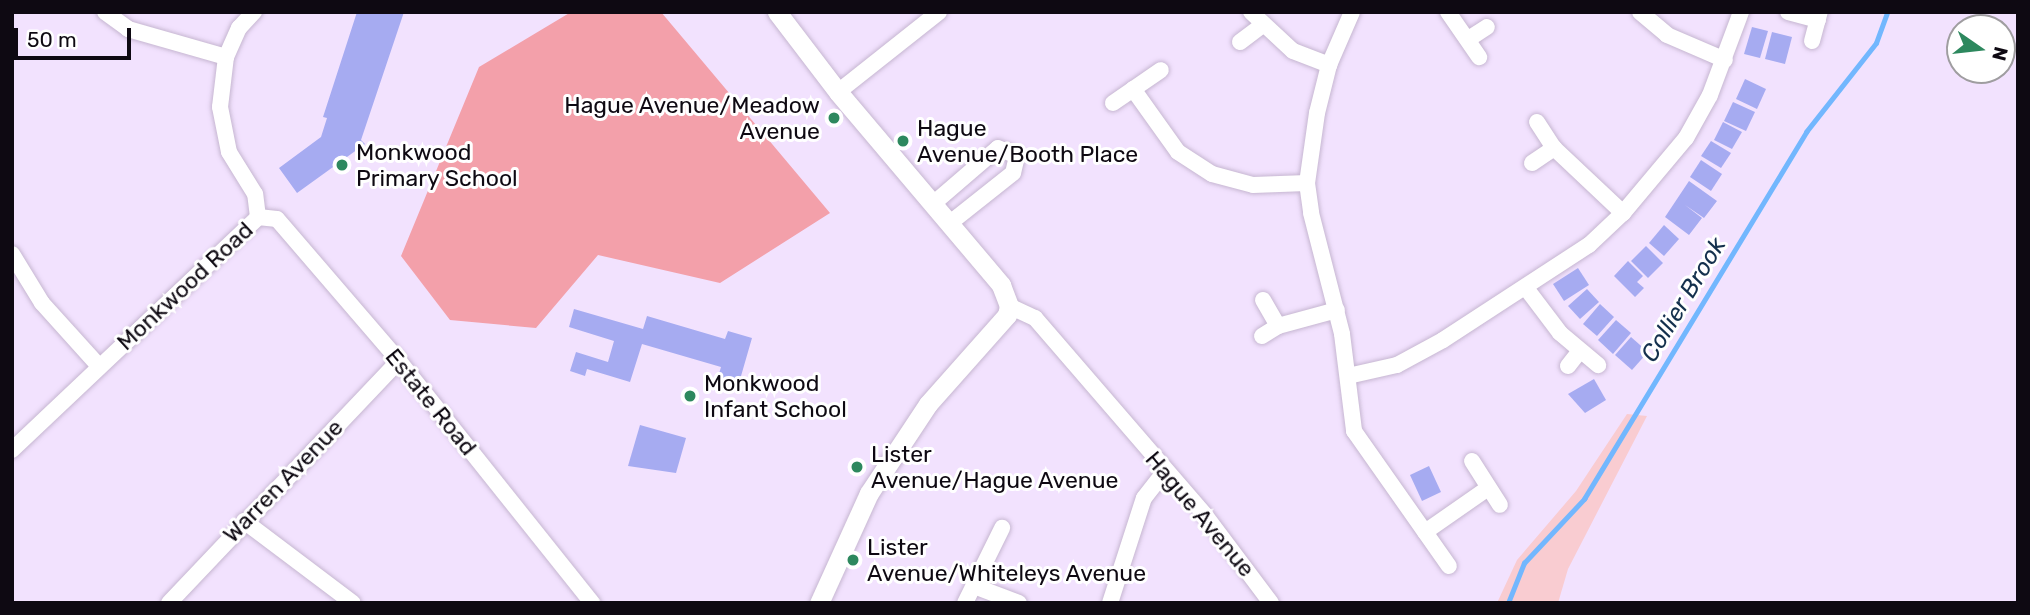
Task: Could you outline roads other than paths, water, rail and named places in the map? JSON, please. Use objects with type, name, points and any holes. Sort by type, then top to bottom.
[{"type":"street","points":[[105,12],[128,29],[226,57]]},
{"type":"street","name":"Monkwood Road","points":[[12,450],[258,217],[255,194],[229,152],[220,107],[226,57],[239,28],[254,12]]},
{"type":"street","points":[[777,12],[838,92],[934,202],[1001,285],[1009,306],[1007,315],[928,404],[869,494],[818,603]]},
{"type":"street","points":[[838,92],[939,12]]},
{"type":"street","points":[[1251,12],[1261,26],[1293,51],[1329,65]]},
{"type":"street","points":[[1352,12],[1329,65],[1307,183],[1311,213],[1337,310],[1354,431],[1449,566]]},
{"type":"street","points":[[1448,12],[1470,38],[1479,57]]},
{"type":"street","points":[[1640,12],[1667,35],[1725,60]]},
{"type":"street","points":[[1348,376],[1397,365],[1526,288],[1589,245],[1623,213],[1686,138],[1725,60],[1741,12]]},
{"type":"street","points":[[1788,12],[1819,16],[1812,41]]},
{"type":"street","points":[[1240,42],[1261,26]]},
{"type":"street","points":[[1470,38],[1487,27]]},
{"type":"street","points":[[1113,103],[1161,71]]},
{"type":"street","points":[[1133,89],[1178,152],[1212,174],[1253,185],[1307,183]]},
{"type":"street","points":[[1537,122],[1554,148],[1623,213]]},
{"type":"street","points":[[934,202],[998,148],[1017,156],[1013,173],[950,223]]},
{"type":"street","points":[[1532,163],[1554,148]]},
{"type":"street","name":"Estate Road","points":[[258,217],[277,219],[399,361],[592,603]]},
{"type":"street","points":[[12,254],[42,303],[99,366]]},
{"type":"street","points":[[1526,288],[1579,352],[1598,365]]},
{"type":"street","points":[[1263,300],[1278,326]]},
{"type":"street","name":"Hague Avenue","points":[[1009,306],[1035,318],[1164,472],[1205,515],[1271,603]]},
{"type":"street","points":[[1262,336],[1278,326],[1337,310]]},
{"type":"street","points":[[1568,366],[1579,352]]},
{"type":"street","name":"Warren Avenue","points":[[169,603],[244,521],[399,361]]},
{"type":"street","points":[[1472,461],[1500,505]]},
{"type":"street","points":[[1110,603],[1144,498],[1164,472]]},
{"type":"street","points":[[1425,532],[1489,488]]},
{"type":"street","points":[[244,521],[353,603]]},
{"type":"street","points":[[965,603],[1002,528]]},
{"type":"street","points":[[974,586],[1019,603]]},
{"type":"waterway","name":"Collier Brook","points":[[1508,603],[1524,563],[1584,499],[1806,132],[1876,43],[1887,12]]},
{"type":"place","name":"Hague Avenue/Meadow Avenue","points":[[834,118]]},
{"type":"place","name":"Hague Avenue/Booth Place","points":[[903,141]]},
{"type":"place","name":"Monkwood Primary School","points":[[342,165]]},
{"type":"place","name":"Monkwood Infant School","points":[[690,396]]},
{"type":"place","name":"Lister Avenue/Hague Avenue","points":[[857,467]]},
{"type":"place","name":"Lister Avenue/Whiteleys Avenue","points":[[853,560]]}]
